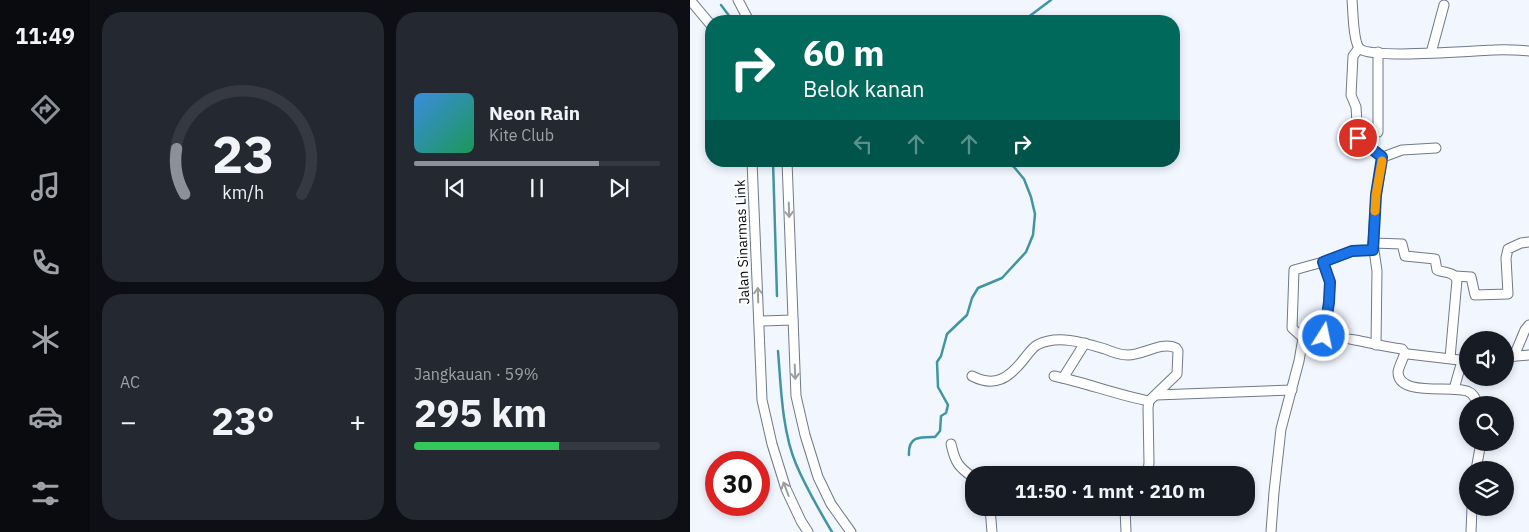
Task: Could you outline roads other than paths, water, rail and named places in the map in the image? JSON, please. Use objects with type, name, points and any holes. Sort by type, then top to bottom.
[{"type":"street","points":[[690,0],[705,18]]},
{"type":"street","points":[[738,0],[746,15]]},
{"type":"street","points":[[1352,0],[1354,28],[1359,48]]},
{"type":"street","points":[[1431,53],[1444,5]]},
{"type":"street","points":[[1359,48],[1378,52],[1431,53],[1496,50],[1529,51]]},
{"type":"street","points":[[1359,48],[1353,56],[1351,95],[1356,107],[1358,138],[1382,157]]},
{"type":"street","points":[[1378,52],[1378,132]]},
{"type":"street","points":[[1382,157],[1402,150],[1436,148]]},
{"type":"street","points":[[1376,345],[1377,271],[1373,246],[1376,195],[1382,157]]},
{"type":"street","name":"Jalan Sinarmas Link","points":[[752,167],[762,400],[772,444],[786,489],[801,522],[808,532]]},
{"type":"street","points":[[787,167],[796,396],[805,435],[818,477],[831,504],[850,532]]},
{"type":"street","points":[[1303,338],[1292,328],[1293,271],[1296,268],[1323,262],[1352,251],[1373,246],[1402,244],[1405,256],[1435,259],[1437,270],[1455,276],[1471,277],[1475,294],[1508,294],[1506,258],[1508,248],[1529,242]]},
{"type":"street","points":[[1323,262],[1330,282],[1324,336]]},
{"type":"street","points":[[1450,358],[1457,280],[1455,276]]},
{"type":"street","name":"Jalan Sinarmas Link","points":[[759,321],[793,320]]},
{"type":"street","points":[[1514,348],[1529,325]]},
{"type":"street","points":[[1271,532],[1281,429],[1300,360],[1303,338],[1308,334],[1353,340],[1402,348],[1405,353]]},
{"type":"street","points":[[972,376],[982,382],[1002,379],[1016,368],[1037,345],[1053,340],[1085,343],[1126,355],[1166,346],[1176,348],[1178,352],[1177,374],[1153,398],[1148,408],[1149,466]]},
{"type":"street","points":[[1085,343],[1059,377],[1132,398],[1292,390]]},
{"type":"street","points":[[1405,353],[1459,360]]},
{"type":"street","points":[[1405,353],[1398,374],[1405,384],[1415,388],[1432,390],[1454,389],[1470,392],[1474,396]]},
{"type":"street","points":[[1514,356],[1529,355]]},
{"type":"street","points":[[1454,389],[1459,376]]},
{"type":"street","points":[[951,444],[954,460],[965,471]]},
{"type":"street","points":[[991,516],[992,532]]},
{"type":"street","points":[[1125,516],[1126,532]]},
{"type":"street","points":[[1471,532],[1472,516]]},
{"type":"waterway","points":[[1031,15],[1051,0]]},
{"type":"waterway","points":[[721,5],[728,15]]},
{"type":"waterway","points":[[773,167],[777,296]]},
{"type":"waterway","points":[[909,455],[909,449],[913,441],[920,438],[935,437],[940,431],[941,416],[946,413],[948,405],[938,387],[937,362],[941,356],[947,334],[967,315],[972,298],[978,288],[1002,278],[1026,252],[1033,235],[1035,214],[1031,197],[1024,179],[1014,167]]},
{"type":"waterway","points":[[778,351],[783,409],[791,451],[804,482],[832,532]]}]
